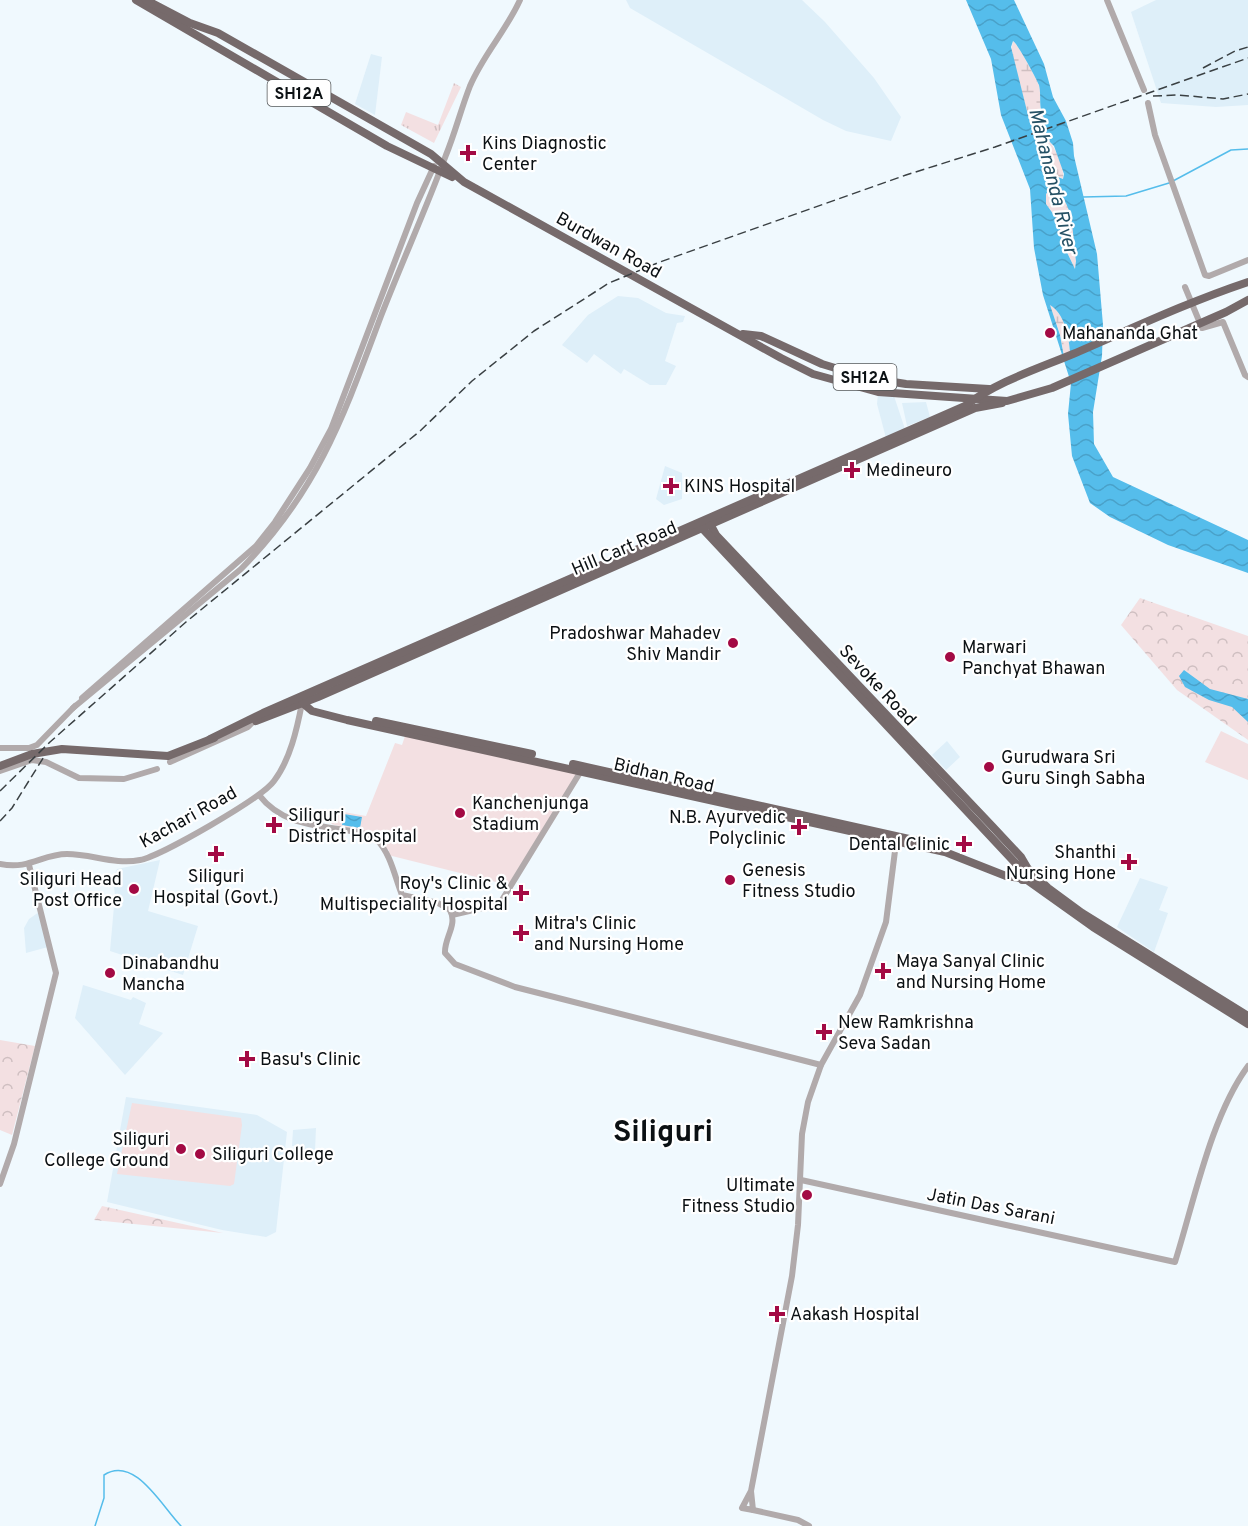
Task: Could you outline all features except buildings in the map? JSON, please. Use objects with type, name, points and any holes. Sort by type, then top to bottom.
[{"type":"main road","name":"Burdwan Road","points":[[136,0],[439,165]]},
{"type":"main road","name":"Burdwan Road","points":[[146,0],[190,23],[218,33],[485,194],[735,331],[796,367],[848,385],[909,396],[977,403]]},
{"type":"main road","name":"Hill Cart Road","points":[[0,766],[32,754],[63,749],[168,756],[701,527],[965,406],[977,403],[998,388],[1043,366],[1205,297],[1248,282]]},
{"type":"main road","name":"SH12A","points":[[977,403],[1007,401],[1052,388],[1226,312],[1248,300]]},
{"type":"main road","name":"Burdwan Road","points":[[735,331],[761,336],[822,364],[868,378],[906,384],[951,385],[972,389],[998,388]]},
{"type":"main road","points":[[972,389],[977,403]]},
{"type":"main road","name":"Sevoke Road","points":[[709,523],[769,595]]},
{"type":"main road","name":"Sevoke Road","points":[[701,527],[1021,857],[1024,874],[1093,927],[1248,1016]]},
{"type":"main road","name":"Bidhan Road","points":[[304,699],[321,711],[897,840],[946,848],[1007,874],[1024,874]]},
{"type":"main road","name":"Sevoke Road","points":[[1185,980],[1248,1024]]},
{"type":"street","points":[[0,748],[26,748],[37,745],[73,708],[241,568],[282,524],[318,468],[339,429],[470,86],[485,55],[511,21],[520,0]]},
{"type":"street","points":[[1107,0],[1144,90]]},
{"type":"street","points":[[1148,103],[1155,135],[1205,275],[1209,276],[1248,260]]},
{"type":"street","points":[[1185,287],[1202,327],[1223,322],[1245,375],[1248,376]]},
{"type":"street","name":"Kachari Road","points":[[0,864],[29,865],[60,855],[117,861],[146,859],[259,795],[272,785],[290,748],[304,699]]},
{"type":"street","points":[[170,762],[248,727],[246,723]]},
{"type":"street","points":[[26,748],[31,760]]},
{"type":"street","points":[[0,771],[31,760],[46,762],[79,778],[124,779],[157,769]]},
{"type":"street","points":[[452,915],[498,904],[583,769]]},
{"type":"street","points":[[259,795],[267,805],[287,819],[370,836],[377,841],[389,861],[402,896],[438,903],[452,915]]},
{"type":"street","points":[[753,1510],[751,1491],[792,1276],[805,1116],[821,1065],[857,1001],[886,922],[897,840]]},
{"type":"street","points":[[0,1184],[14,1144],[57,970],[29,865]]},
{"type":"street","points":[[452,915],[445,953],[455,964],[536,993],[821,1065]]},
{"type":"street","name":"Jatin Das Sarani","points":[[801,1180],[1175,1262],[1215,1134],[1228,1101],[1248,1066]]},
{"type":"street","points":[[751,1491],[742,1508],[798,1520],[809,1526]]},
{"type":"shaded area","points":[[626,0],[802,0],[825,22],[874,78],[901,117],[891,141],[846,131],[823,120],[630,8]]},
{"type":"shaded area","points":[[1156,0],[1248,0],[1248,105],[1216,107],[1161,103],[1131,12]]},
{"type":"shaded area","points":[[371,54],[382,57],[375,115],[355,104]]},
{"type":"shaded area","points":[[618,296],[638,298],[666,313],[685,316],[683,322],[677,323],[665,361],[676,366],[666,385],[650,385],[624,369],[621,374],[594,354],[587,363],[562,345],[588,315]]},
{"type":"shaded area","points":[[878,393],[894,396],[905,429],[886,438],[877,404]]},
{"type":"shaded area","points":[[926,402],[930,417],[907,426],[902,403]]},
{"type":"shaded area","name":"KINS Hospital","points":[[665,466],[682,473],[682,499],[664,505],[656,499]]},
{"type":"shaded area","points":[[947,741],[960,757],[946,770],[932,755]]},
{"type":"shaded area","points":[[160,860],[148,911],[198,926],[183,975],[110,951],[115,895],[113,878],[117,869]]},
{"type":"shaded area","points":[[1140,878],[1168,887],[1159,910],[1168,913],[1154,952],[1117,927]]},
{"type":"shaded area","points":[[39,912],[48,947],[26,953],[24,928],[29,919]]},
{"type":"shaded area","points":[[83,985],[131,1000],[133,997],[146,1003],[139,1024],[163,1033],[125,1075],[75,1018]]},
{"type":"shaded area","name":"Siliguri College","points":[[126,1097],[257,1115],[287,1132],[276,1232],[266,1237],[222,1230],[107,1202]]},
{"type":"shaded area","points":[[316,1128],[315,1151],[301,1150],[301,1146],[292,1146],[293,1130]]},
{"type":"green space","points":[[1013,41],[1023,54],[1039,85],[1041,108],[1047,121],[1040,128],[1033,128],[1030,123],[1011,51]]},
{"type":"green space","points":[[454,83],[461,87],[434,143],[401,125],[406,112],[438,125]]},
{"type":"green space","points":[[1045,137],[1058,156],[1063,179],[1048,169],[1040,159],[1037,142]]},
{"type":"green space","points":[[1050,189],[1058,192],[1065,199],[1069,208],[1072,219],[1075,269],[1062,242],[1059,222],[1046,204],[1046,194]]},
{"type":"green space","points":[[1049,304],[1062,319],[1067,332],[1070,352],[1064,357],[1060,334]]},
{"type":"green space","points":[[1140,598],[1248,636],[1248,740],[1177,690],[1121,625]]},
{"type":"green space","points":[[1221,731],[1248,744],[1248,780],[1205,762]]},
{"type":"green space","name":"Kanchenjunga Stadium","points":[[405,736],[578,773],[508,885],[388,855],[389,850],[385,848],[379,836],[331,824],[338,811],[366,816],[395,743],[402,745]]},
{"type":"green space","points":[[0,1040],[35,1046],[12,1135],[0,1130]]},
{"type":"green space","name":"Siliguri College Ground","points":[[132,1103],[241,1118],[234,1184],[230,1186],[117,1174]]},
{"type":"green space","points":[[102,1206],[223,1233],[94,1220]]},
{"type":"water","name":"Mahananda River","points":[[966,0],[1014,0],[1044,64],[1053,97],[1066,121],[1073,143],[1097,254],[1103,325],[1102,356],[1093,412],[1094,444],[1113,477],[1248,540],[1248,573],[1168,545],[1110,517],[1090,503],[1072,456],[1068,414],[1071,383],[1043,295],[1034,248],[1030,189],[1001,115],[991,59]],"holes":[[[1013,41],[1023,54],[1039,85],[1041,108],[1047,122],[1040,128],[1033,128],[1030,123],[1011,47]],[[1045,137],[1054,146],[1064,174],[1063,179],[1044,165],[1038,154],[1037,142]],[[1051,188],[1065,201],[1069,210],[1073,231],[1075,269],[1062,242],[1059,222],[1046,204],[1046,194]],[[1050,305],[1059,313],[1067,332],[1070,352],[1064,357],[1060,335]]]},
{"type":"water","points":[[1184,670],[1210,689],[1248,699],[1248,722],[1232,707],[1209,700],[1185,687],[1179,676]]},
{"type":"water","points":[[344,814],[362,817],[360,828],[342,825]]},
{"type":"waterway","points":[[1173,181],[1231,150],[1248,149]]},
{"type":"waterway","points":[[1083,197],[1126,196],[1169,183]]},
{"type":"waterway","points":[[95,1526],[104,1498],[104,1475],[115,1471],[126,1472],[137,1477],[181,1526]]},
{"type":"railway","points":[[1203,68],[1235,51],[1248,47]]},
{"type":"railway","points":[[0,791],[50,742],[186,622],[420,431],[472,381],[534,331],[609,283],[660,262],[906,175],[995,147],[1248,58]]},
{"type":"railway","points":[[1153,96],[1178,95],[1223,99],[1248,94]]},
{"type":"railway","points":[[0,821],[12,808],[45,755]]},
{"type":"place","name":"Kins Diagnostic Center","points":[[468,153]]},
{"type":"place","name":"Mahananda Ghat","points":[[1050,333]]},
{"type":"place","name":"Medineuro","points":[[852,470]]},
{"type":"place","name":"KINS Hospital","points":[[671,486]]},
{"type":"place","name":"Pradoshwar Mahadev Shiv Mandir","points":[[733,643]]},
{"type":"place","name":"Marwari Panchyat Bhawan","points":[[950,657]]},
{"type":"place","name":"Gurudwara Sri Guru Singh Sabha","points":[[989,767]]},
{"type":"place","name":"Kanchenjunga Stadium","points":[[460,813]]},
{"type":"place","name":"Siliguri District Hospital","points":[[274,825]]},
{"type":"place","name":"N.B. Ayurvedic Polyclinic","points":[[799,827]]},
{"type":"place","name":"Dental Clinic","points":[[964,844]]},
{"type":"place","name":"Siliguri Hospital (Govt.)","points":[[216,854]]},
{"type":"place","name":"Shanthi Nursing Hone","points":[[1129,862]]},
{"type":"place","name":"Genesis Fitness Studio","points":[[730,880]]},
{"type":"place","name":"Siliguri Head Post Office","points":[[134,889]]},
{"type":"place","name":"Roy's Clinic & Multispeciality Hospital","points":[[521,893]]},
{"type":"place","name":"Mitra's Clinic and Nursing Home","points":[[521,933]]},
{"type":"place","name":"Maya Sanyal Clinic and Nursing Home","points":[[883,971]]},
{"type":"place","name":"Dinabandhu Mancha","points":[[110,973]]},
{"type":"place","name":"New Ramkrishna Seva Sadan","points":[[824,1032]]},
{"type":"place","name":"Basu's Clinic","points":[[247,1059]]},
{"type":"place","name":"Siliguri College Ground","points":[[181,1149]]},
{"type":"place","name":"Siliguri College","points":[[200,1154]]},
{"type":"place","name":"Ultimate Fitness Studio","points":[[807,1195]]},
{"type":"place","name":"Aakash Hospital","points":[[777,1314]]},
{"type":"district","name":"Siliguri","points":[[663,1131]]}]
